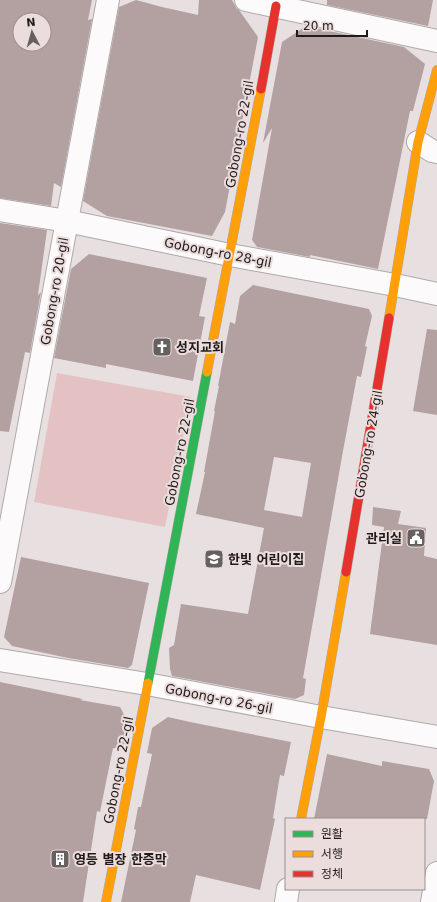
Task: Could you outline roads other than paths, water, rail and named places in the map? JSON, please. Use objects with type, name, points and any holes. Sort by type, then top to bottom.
[{"type":"street","name":"Gobong-ro 20-gil","points":[[0,582],[108,0]]},
{"type":"street","points":[[246,0],[437,41]]},
{"type":"street","name":"Gobong-ro 22-gil","points":[[106,902],[230,256],[276,6]]},
{"type":"street","name":"Gobong-ro 24-gil","points":[[301,818],[395,285],[428,147],[437,70]]},
{"type":"street","name":"Gobong-ro 28-gil","points":[[0,210],[67,221],[230,256],[395,285],[437,294]]},
{"type":"street","name":"Gobong-ro 26-gil","points":[[0,660],[147,684],[320,717],[437,737]]},
{"type":"street","points":[[432,902],[437,873]]},
{"type":"street","points":[[286,902],[288,890]]},
{"type":"place","name":"성지교회","points":[[162,347]]},
{"type":"place","name":"관리실","points":[[416,538]]},
{"type":"place","name":"한빛 어린이집","points":[[214,559]]},
{"type":"place","name":"영등 별장 한증막","points":[[60,859]]}]
